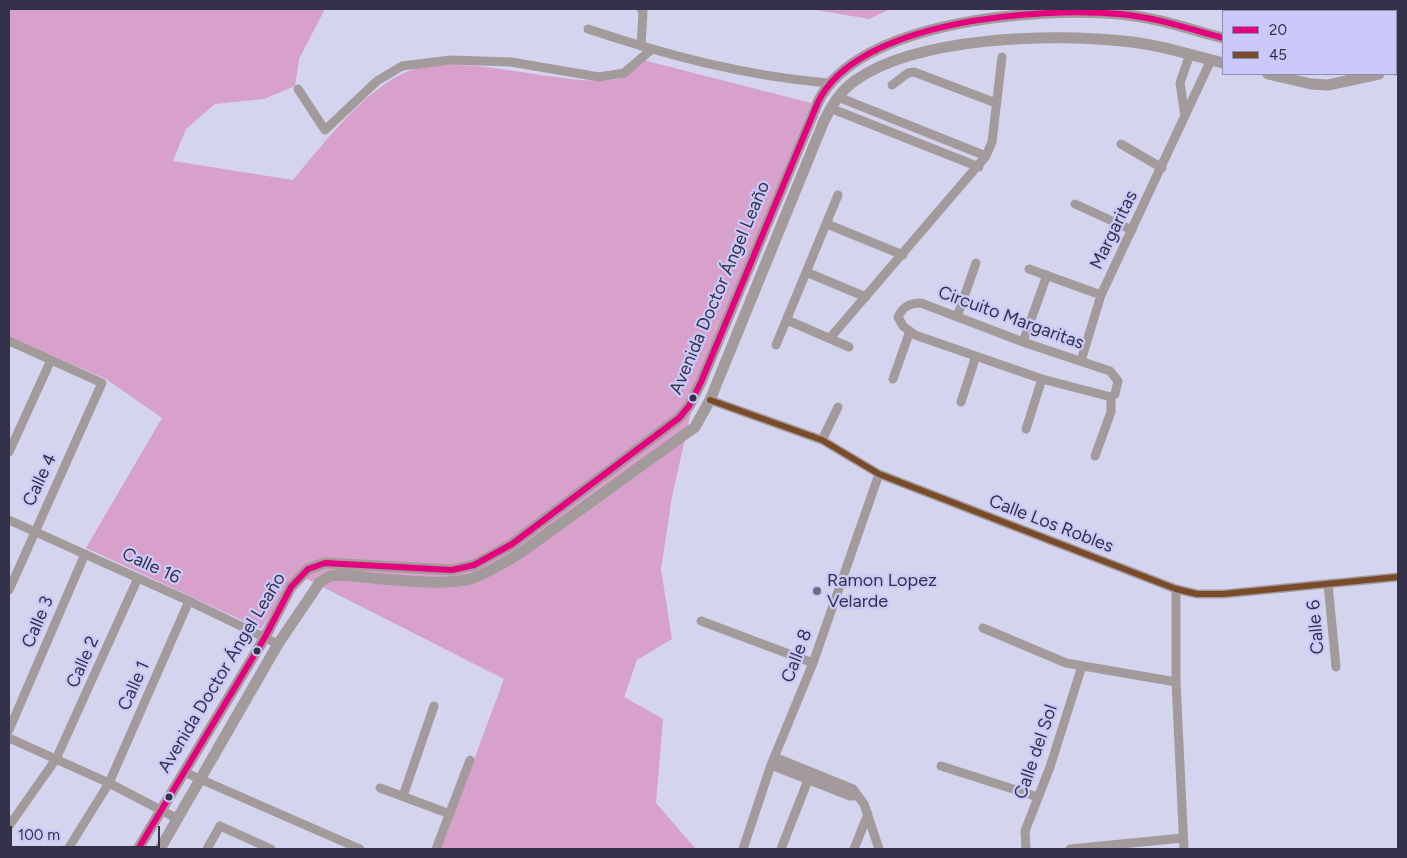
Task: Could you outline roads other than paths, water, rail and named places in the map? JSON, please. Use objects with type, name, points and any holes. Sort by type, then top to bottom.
[{"type":"street","points":[[640,46],[643,12],[641,9]]},
{"type":"street","name":"Avenida Doctor Ángel Leaño","points":[[138,849],[295,582],[308,569],[325,564],[452,570],[474,565],[512,544],[678,418],[689,406],[701,382],[811,118],[828,83],[869,54],[903,38],[932,30],[1024,14],[1082,12],[1120,14],[1155,19],[1222,38]]},
{"type":"street","points":[[588,29],[640,46],[750,74],[828,83]]},
{"type":"street","name":"Avenida Doctor Ángel Leaño","points":[[160,849],[201,781],[278,644],[316,585],[330,576],[451,582],[473,578],[496,568],[691,430],[698,422],[710,400],[797,184],[830,108],[838,97],[864,75],[901,60],[936,50],[1024,38],[1070,37],[1124,41],[1190,54],[1222,63]]},
{"type":"street","points":[[298,89],[325,130],[377,81],[402,66],[451,60],[511,62],[606,76],[624,73],[652,49]]},
{"type":"street","points":[[1186,116],[1180,83],[1190,54]]},
{"type":"street","points":[[830,338],[979,167],[986,156],[992,142],[1002,57]]},
{"type":"street","name":"Margaritas","points":[[1081,361],[1101,295],[1162,168],[1210,60]]},
{"type":"street","points":[[892,85],[908,73],[914,72],[996,103]]},
{"type":"street","points":[[1272,75],[1311,84],[1328,85],[1374,75]]},
{"type":"street","points":[[838,97],[986,156]]},
{"type":"street","points":[[830,108],[979,167]]},
{"type":"street","points":[[868,123],[874,111]]},
{"type":"street","points":[[1121,144],[1162,168]]},
{"type":"street","points":[[776,345],[838,195]]},
{"type":"street","points":[[1075,204],[1132,230]]},
{"type":"street","points":[[827,224],[903,255]]},
{"type":"street","points":[[957,317],[976,263]]},
{"type":"street","points":[[1029,269],[1101,295]]},
{"type":"street","points":[[806,272],[866,297]]},
{"type":"street","points":[[1023,342],[1047,275]]},
{"type":"street","name":"Circuito Margaritas","points":[[910,331],[902,326],[898,317],[902,309],[912,303],[921,303],[1023,342],[1110,371],[1118,382],[1115,394],[1111,398],[1111,412],[1095,456]]},
{"type":"street","points":[[787,320],[849,347]]},
{"type":"street","points":[[893,379],[910,331],[1042,379],[1111,398]]},
{"type":"street","points":[[9,342],[51,360],[9,452]]},
{"type":"street","points":[[961,402],[976,356]]},
{"type":"street","name":"Calle 4","points":[[9,590],[102,383],[51,360]]},
{"type":"street","points":[[1026,429],[1042,379]]},
{"type":"street","name":"Calle Los Robles","points":[[710,400],[822,440],[879,474],[1176,589],[1197,594],[1223,594],[1398,577]]},
{"type":"street","points":[[822,440],[838,407]]},
{"type":"street","name":"Calle 8","points":[[743,849],[773,761],[813,663],[879,474]]},
{"type":"street","name":"Calle 16","points":[[9,520],[278,644]]},
{"type":"street","name":"Calle 3","points":[[9,730],[85,554]]},
{"type":"street","name":"Calle 2","points":[[9,826],[56,759],[138,578]]},
{"type":"street","name":"Calle 6","points":[[1328,584],[1336,667]]},
{"type":"street","points":[[1176,589],[1176,682],[1184,849]]},
{"type":"street","points":[[288,595],[290,604],[295,607],[304,603]]},
{"type":"street","name":"Calle 1","points":[[68,849],[109,783],[189,602]]},
{"type":"street","points":[[701,621],[813,663]]},
{"type":"street","points":[[983,628],[1066,663],[1176,682]]},
{"type":"street","name":"Calle del Sol","points":[[1026,849],[1026,831],[1050,766],[1082,666]]},
{"type":"street","points":[[403,796],[434,706]]},
{"type":"street","points":[[9,738],[109,783],[178,819]]},
{"type":"street","points":[[436,849],[470,760]]},
{"type":"street","points":[[773,761],[853,789],[868,814],[879,849]]},
{"type":"street","points":[[941,766],[1038,797]]},
{"type":"street","points":[[184,772],[360,849]]},
{"type":"street","points":[[781,849],[810,775]]},
{"type":"street","points":[[380,788],[450,814]]},
{"type":"street","points":[[854,849],[868,814]]},
{"type":"street","points":[[207,849],[220,826],[271,849]]},
{"type":"street","points":[[1070,849],[1183,838]]},
{"type":"place","name":"Ramon Lopez Velarde","points":[[817,591]]}]
